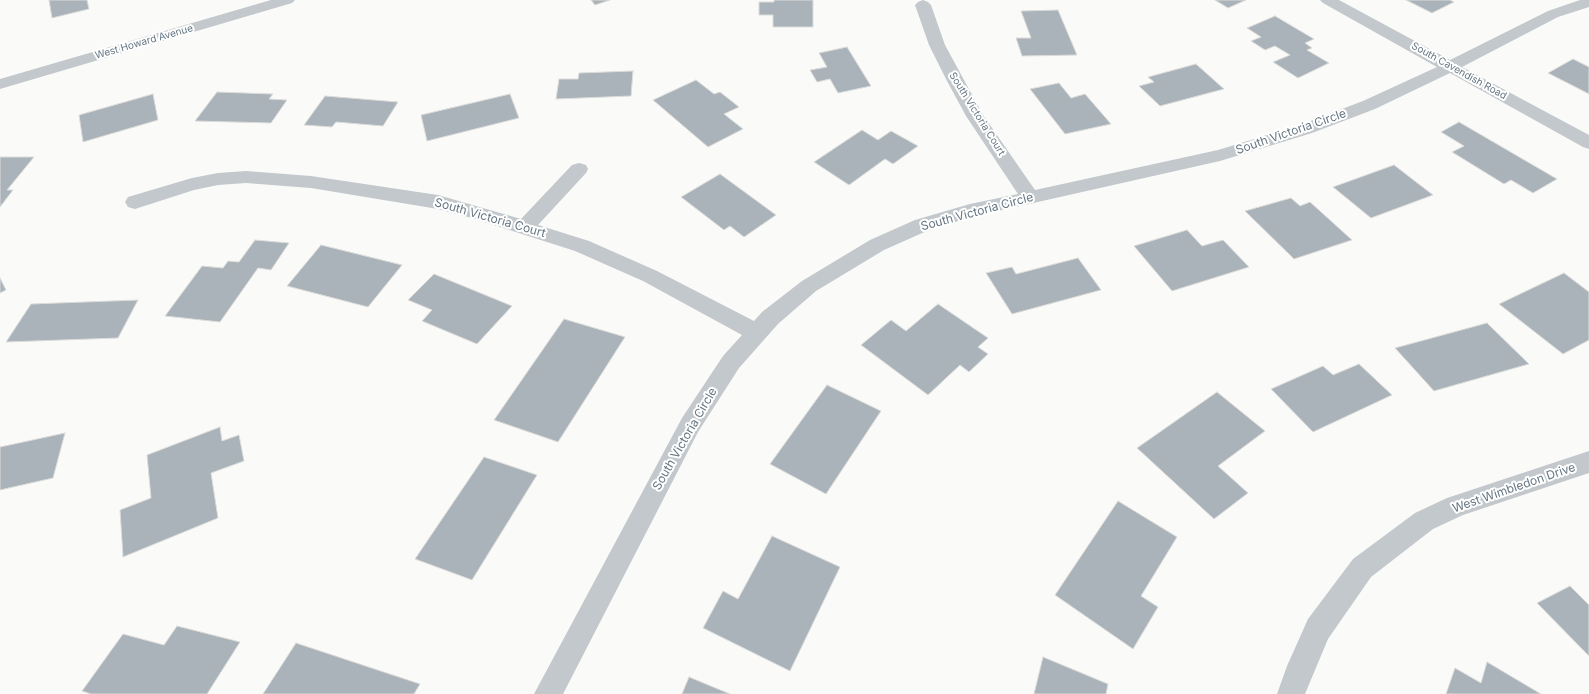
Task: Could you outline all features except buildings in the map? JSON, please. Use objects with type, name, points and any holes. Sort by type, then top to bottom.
[{"type":"street","name":"West Howard Avenue","points":[[0,84],[287,0]]},
{"type":"street","name":"South Cavendish Road","points":[[1328,0],[1589,143]]},
{"type":"street","name":"South Victoria Circle","points":[[548,694],[690,426],[731,362],[756,332],[770,318],[809,286],[877,245],[922,226],[970,211],[1220,155],[1306,129],[1369,105],[1450,67],[1553,14],[1589,2]]},
{"type":"street","name":"South Victoria Court","points":[[923,5],[937,44],[955,81],[975,116],[1030,197]]},
{"type":"street","points":[[525,227],[579,169]]},
{"type":"street","name":"South Victoria Court","points":[[134,202],[192,184],[218,179],[246,177],[311,182],[400,195],[476,212],[582,246],[650,276],[756,332]]},
{"type":"street","name":"West Wimbledon Drive","points":[[1291,694],[1297,676],[1318,629],[1362,568],[1424,521],[1456,506],[1589,462]]}]
